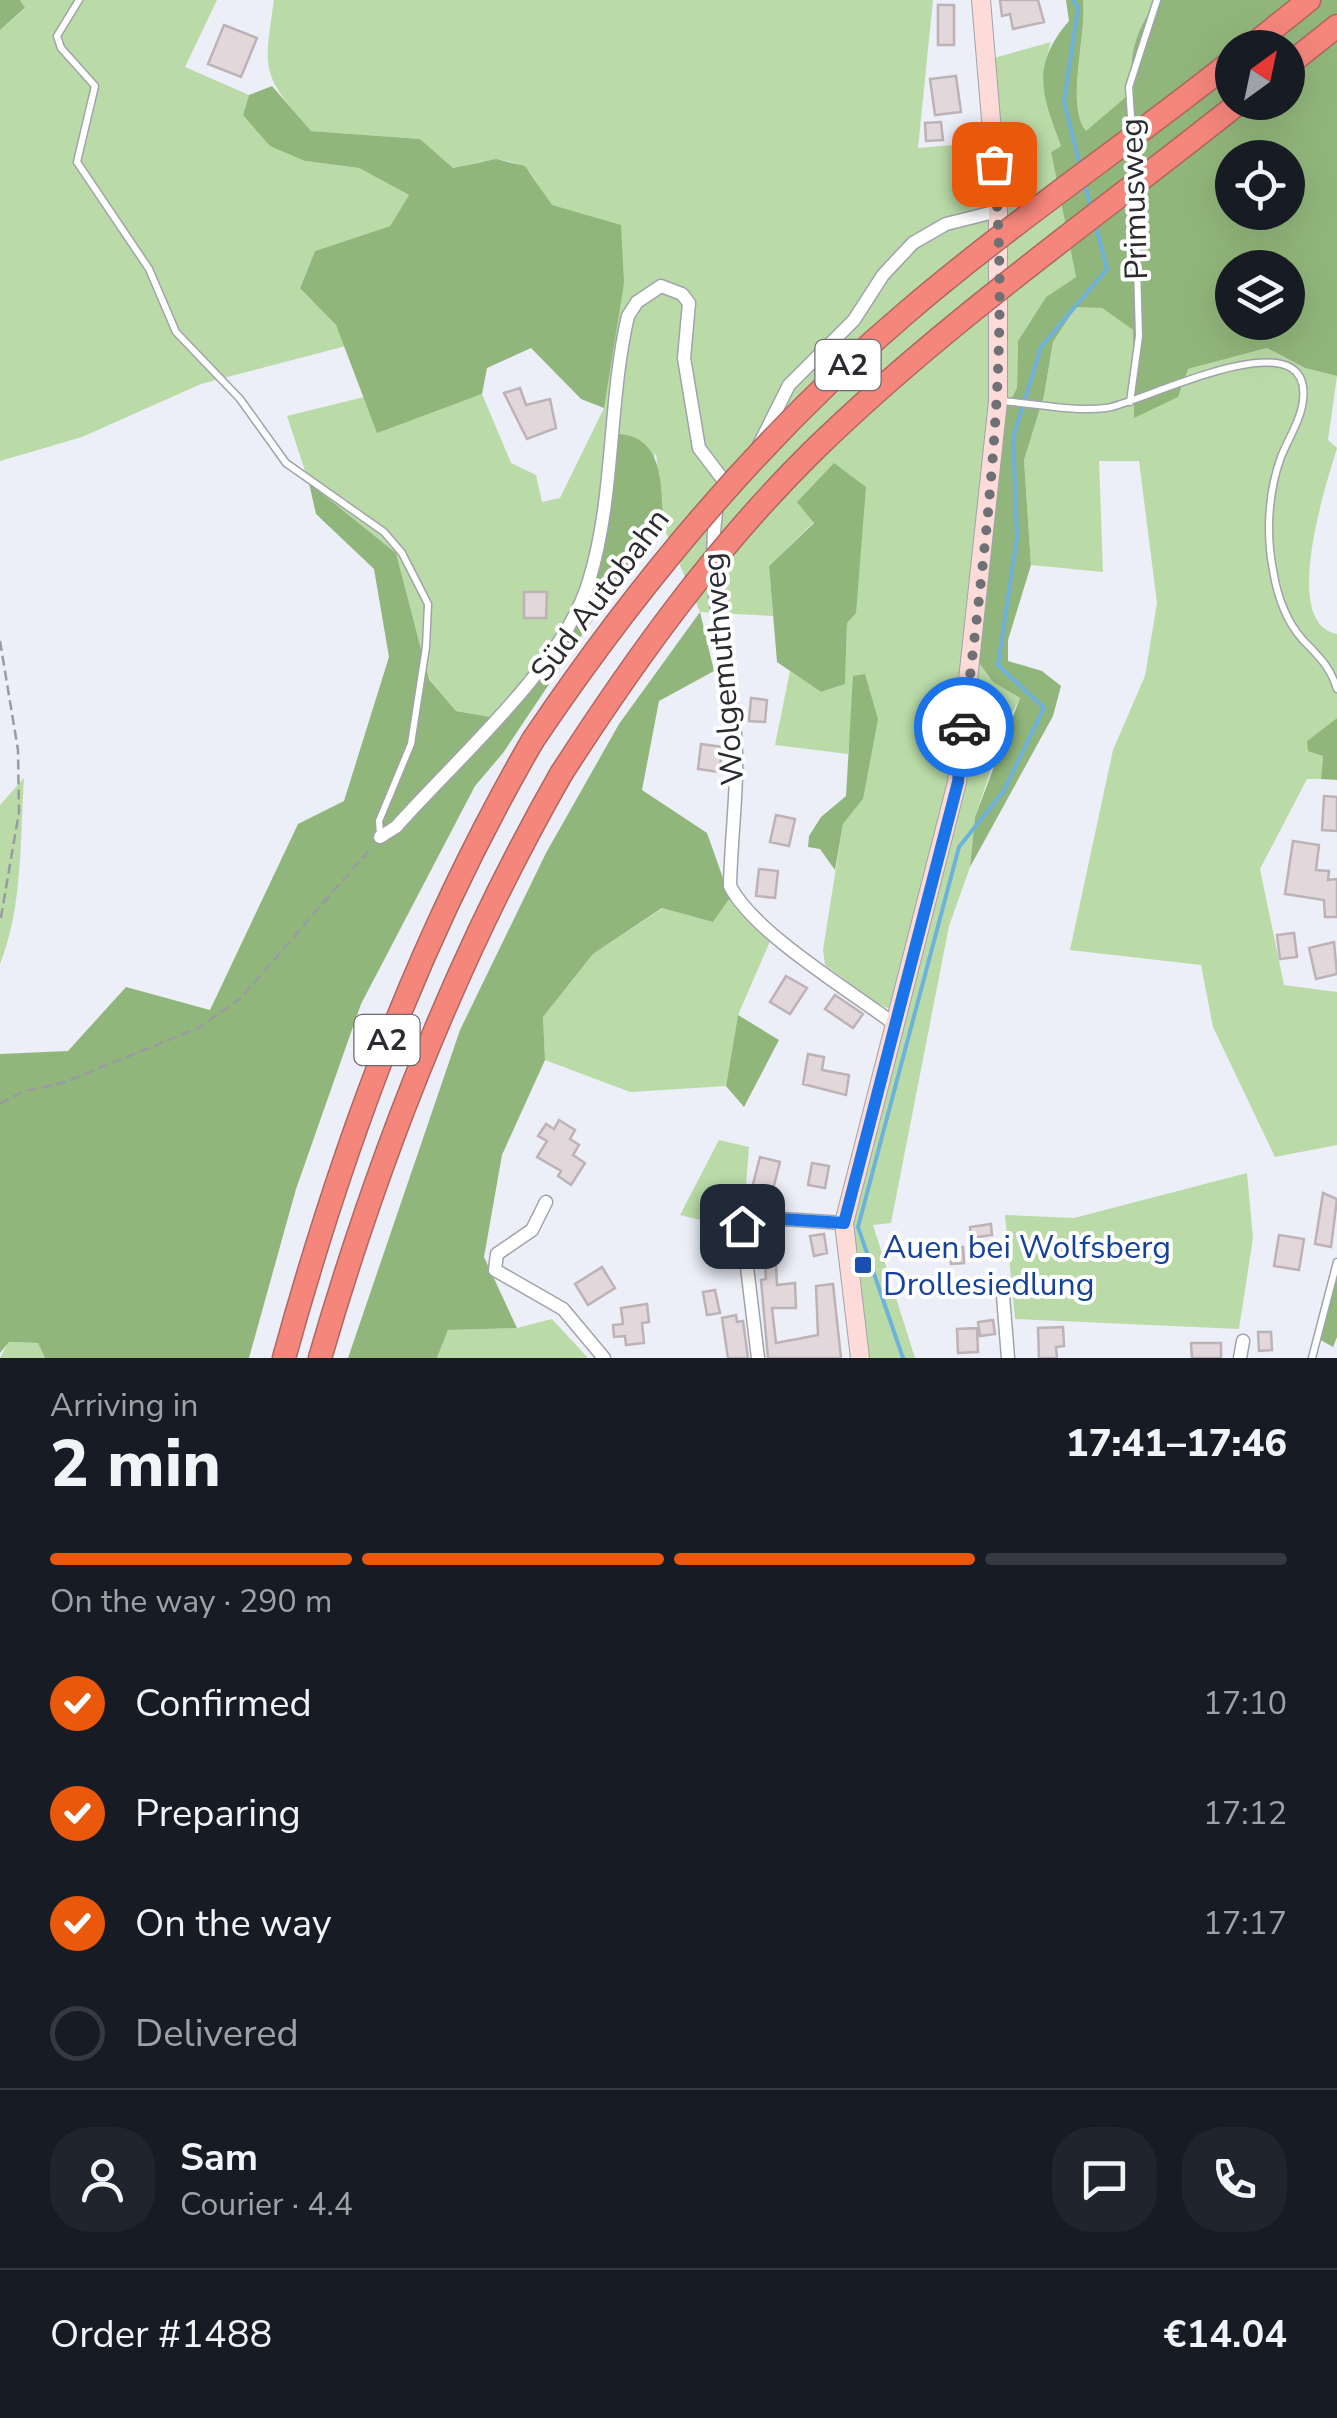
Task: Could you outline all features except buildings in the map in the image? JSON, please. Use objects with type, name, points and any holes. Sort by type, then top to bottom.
[{"type":"highway","points":[[1272,30],[1309,0]]},
{"type":"highway","points":[[1305,51],[1337,26]]},
{"type":"highway","name":"Süd Autobahn","points":[[284,1358],[349,1145],[401,1002],[474,841],[533,740],[644,583],[730,482],[816,396],[966,264],[1215,74]]},
{"type":"highway","name":"Süd Autobahn","points":[[320,1358],[427,1044],[512,858],[560,774],[672,610],[812,452],[1008,281],[1217,120]]},
{"type":"street","points":[[860,1358],[844,1223],[958,782],[998,401],[998,212],[981,0]]},
{"type":"street","points":[[380,837],[396,827],[528,682],[558,642],[589,583],[628,316],[649,291],[660,286],[674,289],[689,303],[684,358],[699,448],[721,477],[740,470],[754,455],[789,385],[854,320],[883,275],[912,243],[946,224],[998,212]]},
{"type":"street","name":"Wolgemuthweg","points":[[721,477],[710,551],[712,601],[735,737],[730,886],[739,904],[777,936],[893,1023]]},
{"type":"street","points":[[546,1202],[532,1230],[497,1254],[495,1270],[562,1309],[604,1358]]},
{"type":"street","points":[[758,1358],[742,1226],[752,1217],[844,1223]]},
{"type":"street","points":[[1002,1283],[1008,1358]]},
{"type":"street","points":[[1240,1358],[1243,1340]]},
{"type":"lane","points":[[78,0],[57,36],[60,48],[96,86],[77,148],[84,175],[101,191],[123,236],[149,269],[176,332],[240,399],[286,463],[384,532],[402,553],[428,604],[426,647],[410,744],[379,821],[380,837]]},
{"type":"lane","name":"Primusweg","points":[[1130,402],[1139,336],[1129,87],[1157,0]]},
{"type":"lane","points":[[998,401],[1094,409],[1130,402],[1208,372],[1271,361],[1282,363],[1300,379],[1303,405],[1273,484],[1269,532],[1272,569],[1287,616],[1301,638],[1323,658],[1337,689]]},
{"type":"lane","points":[[1312,1358],[1337,1262]]},
{"type":"path","points":[[0,642],[18,750],[18,796],[0,923]]},
{"type":"path","points":[[0,1104],[22,1092],[65,1082],[198,1028],[241,998],[380,837]]},
{"type":"green space","points":[[0,0],[20,0],[25,8],[0,30]]},
{"type":"green space","points":[[20,0],[217,0],[185,67],[249,95],[243,115],[305,161],[359,168],[409,195],[390,226],[315,251],[300,287],[336,325],[346,346],[201,384],[82,437],[0,461],[0,30],[25,9]]},
{"type":"green space","points":[[274,0],[933,0],[918,148],[999,141],[994,58],[1051,42],[1045,70],[1046,95],[1061,146],[1051,152],[1076,277],[1046,297],[1018,341],[1017,388],[1002,416],[979,663],[993,682],[1020,698],[1006,725],[975,817],[970,867],[949,926],[891,1223],[873,1225],[915,1358],[868,1358],[853,1225],[903,1016],[875,1002],[825,965],[823,950],[843,824],[863,799],[852,720],[848,754],[775,745],[790,671],[821,692],[845,684],[847,623],[866,487],[798,501],[814,522],[769,566],[773,616],[700,612],[664,528],[656,453],[591,586],[502,719],[456,711],[429,678],[396,553],[309,483],[287,416],[364,397],[377,432],[482,394],[511,463],[536,475],[542,502],[560,498],[604,408],[583,316],[548,203],[534,178],[520,165],[495,160],[453,168],[419,139],[311,131],[283,97],[270,72],[268,44]]},
{"type":"green space","points":[[1066,0],[1083,0],[1077,105],[1086,131],[1134,90],[1131,66],[1135,43],[1158,0],[1337,0],[1337,376],[1305,368],[1267,348],[1188,369],[1178,397],[1134,418],[1133,330],[1102,308],[1076,307],[1053,342],[1044,396],[1024,460],[1031,565],[1008,640],[1008,661],[1042,671],[1061,686],[1053,716],[970,867],[975,817],[1020,698],[993,682],[979,663],[1002,416],[1017,388],[1018,341],[1046,297],[1076,277],[1051,152],[1061,146],[1043,81],[1044,67],[1069,21]]},
{"type":"green space","points":[[1083,0],[1158,0],[1135,43],[1131,66],[1134,90],[1086,132],[1077,105]]},
{"type":"green space","points":[[272,86],[311,131],[420,139],[453,168],[496,159],[525,166],[552,205],[621,225],[624,283],[604,408],[581,399],[531,348],[487,368],[482,394],[377,433],[336,325],[300,288],[315,251],[390,226],[409,195],[359,168],[305,161],[270,146],[243,115],[249,95]]},
{"type":"green space","points":[[1077,306],[1102,308],[1133,330],[1134,417],[1188,369],[1267,348],[1305,368],[1337,376],[1328,440],[1337,448],[1317,520],[1309,581],[1311,606],[1320,625],[1337,634],[1337,718],[1307,741],[1323,756],[1321,779],[1307,779],[1260,869],[1284,985],[1337,992],[1337,1145],[1275,1157],[1213,1027],[1201,965],[1070,950],[1113,750],[1145,676],[1157,603],[1139,461],[1099,461],[1103,572],[1031,565],[1024,460],[1044,396],[1053,342]]},
{"type":"green space","points":[[619,434],[635,438],[653,455],[661,483],[664,528],[588,626],[503,753],[475,786],[361,1004],[296,1189],[249,1358],[45,1358],[38,1343],[9,1342],[0,1353],[0,1054],[68,1051],[126,987],[210,1010],[298,824],[344,801],[389,657],[374,569],[316,514],[309,483],[396,553],[429,679],[456,711],[502,719],[591,586]]},
{"type":"green space","points":[[834,463],[866,487],[856,613],[847,623],[845,684],[821,692],[777,662],[769,566],[814,523],[797,502]]},
{"type":"green space","points":[[700,612],[714,671],[659,701],[642,790],[707,833],[730,898],[713,922],[662,908],[593,954],[543,1017],[545,1060],[502,1155],[484,1257],[517,1328],[448,1330],[437,1358],[348,1358],[460,1030],[546,853],[619,724]]},
{"type":"green space","points":[[865,674],[878,719],[863,799],[843,824],[835,870],[820,849],[808,847],[809,836],[821,817],[846,796],[853,676]]},
{"type":"green space","points":[[1337,718],[1337,780],[1321,779],[1323,756],[1308,751],[1307,741]]},
{"type":"green space","points":[[24,778],[17,896],[0,964],[0,805]]},
{"type":"green space","points":[[730,898],[775,930],[738,1015],[726,1086],[630,1092],[545,1060],[543,1017],[593,954],[663,908],[713,922]]},
{"type":"green space","points":[[738,1015],[779,1040],[744,1107],[726,1086]]},
{"type":"green space","points":[[719,1140],[749,1147],[744,1209],[709,1222],[680,1215]]},
{"type":"green space","points":[[1247,1173],[1253,1238],[1239,1329],[1015,1319],[1005,1215],[1074,1218]]},
{"type":"green space","points":[[1337,1266],[1337,1337],[1333,1347],[1319,1339]]},
{"type":"green space","points":[[552,1319],[588,1358],[437,1358],[448,1330],[517,1328]]},
{"type":"green space","points":[[8,1342],[38,1343],[45,1358],[0,1358]]},
{"type":"waterway","points":[[1073,0],[1078,7],[1064,102],[1080,166]]},
{"type":"waterway","points":[[1085,185],[1090,205]]},
{"type":"waterway","points":[[903,1358],[858,1227],[959,847],[1003,792],[1044,708],[998,665],[1017,537],[1013,438],[1041,347],[1107,269],[1095,223]]},
{"type":"way so far","points":[[964,727],[998,401],[1001,340],[994,164]]},
{"type":"place","name":"Auen bei Wolfsberg Drollesiedlung","points":[[863,1265]]},
{"type":"route","points":[[742,1226],[752,1217],[844,1223],[958,782],[964,727]]}]
